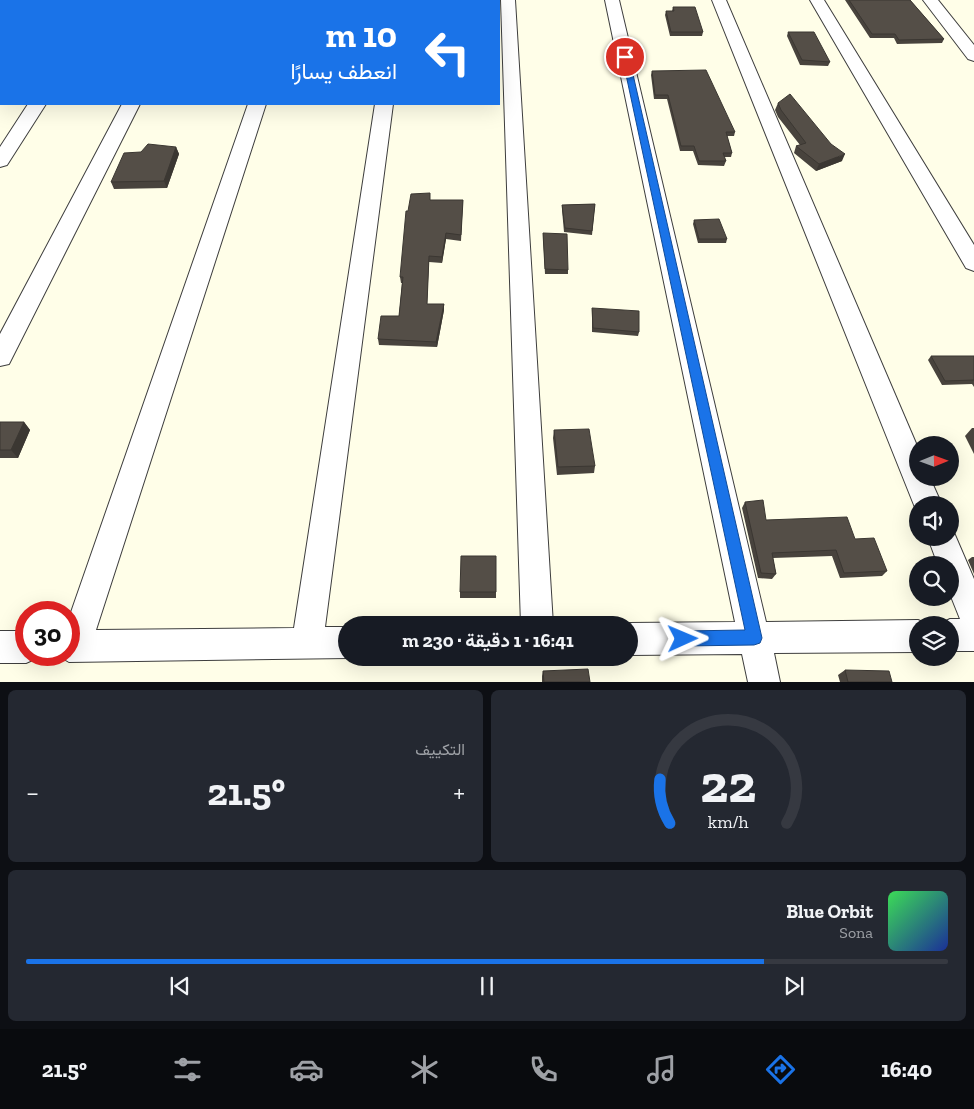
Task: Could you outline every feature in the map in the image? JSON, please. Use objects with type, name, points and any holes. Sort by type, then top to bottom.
[{"type":"street","points":[[508,0],[537,616]]},
{"type":"street","points":[[612,0],[764,682]]},
{"type":"street","points":[[720,0],[924,496]]},
{"type":"street","points":[[817,0],[974,263]]},
{"type":"street","points":[[930,0],[974,56]]},
{"type":"street","points":[[0,161],[35,105]]},
{"type":"street","points":[[0,357],[130,105]]},
{"type":"street","points":[[80,623],[257,105]]},
{"type":"street","points":[[307,643],[384,105]]},
{"type":"street","points":[[945,546],[974,615]]},
{"type":"street","points":[[959,635],[974,635]]},
{"type":"street","points":[[638,639],[909,636]]},
{"type":"street","points":[[80,646],[338,643]]},
{"type":"street","points":[[0,647],[15,647]]},
{"type":"building","points":[[849,0],[910,0],[944,39],[899,40],[895,34],[872,34]]},
{"type":"building","points":[[673,7],[695,7],[703,32],[671,32],[666,11],[674,11]]},
{"type":"building","points":[[788,32],[814,32],[830,62],[802,60]]},
{"type":"building","points":[[706,70],[735,132],[726,132],[732,153],[723,153],[726,161],[699,161],[694,146],[681,146],[668,95],[655,95],[652,71]]},
{"type":"building","points":[[790,94],[831,144],[845,154],[819,164],[796,146],[806,143],[781,110],[778,103]]},
{"type":"building","points":[[148,144],[176,147],[164,181],[111,182],[124,153],[141,152]]},
{"type":"building","points":[[430,193],[430,200],[463,200],[461,235],[446,233],[442,257],[429,256],[427,304],[444,304],[436,342],[378,339],[381,316],[399,316],[403,277],[400,277],[406,211],[408,211],[411,194]]},
{"type":"building","points":[[595,204],[592,231],[565,228],[562,205]]},
{"type":"building","points":[[719,219],[727,239],[699,239],[694,220]]},
{"type":"building","points":[[543,233],[567,234],[568,270],[545,269]]},
{"type":"building","points":[[592,308],[639,311],[639,332],[593,328]]},
{"type":"building","points":[[931,356],[974,356],[974,380],[945,381]]},
{"type":"building","points":[[0,422],[24,422],[11,450],[0,450]]},
{"type":"building","points":[[589,429],[595,466],[558,467],[554,430]]},
{"type":"building","points":[[763,500],[766,520],[847,517],[855,539],[874,538],[887,571],[844,573],[836,550],[772,553],[776,574],[761,573],[745,502]]},
{"type":"building","points":[[461,556],[496,556],[496,592],[460,592]]},
{"type":"building","points":[[588,669],[590,682],[544,682],[543,671]]},
{"type":"building","points":[[845,670],[889,671],[892,682],[848,682]]},
{"type":"route","points":[[625,57],[754,638],[683,639]]}]
